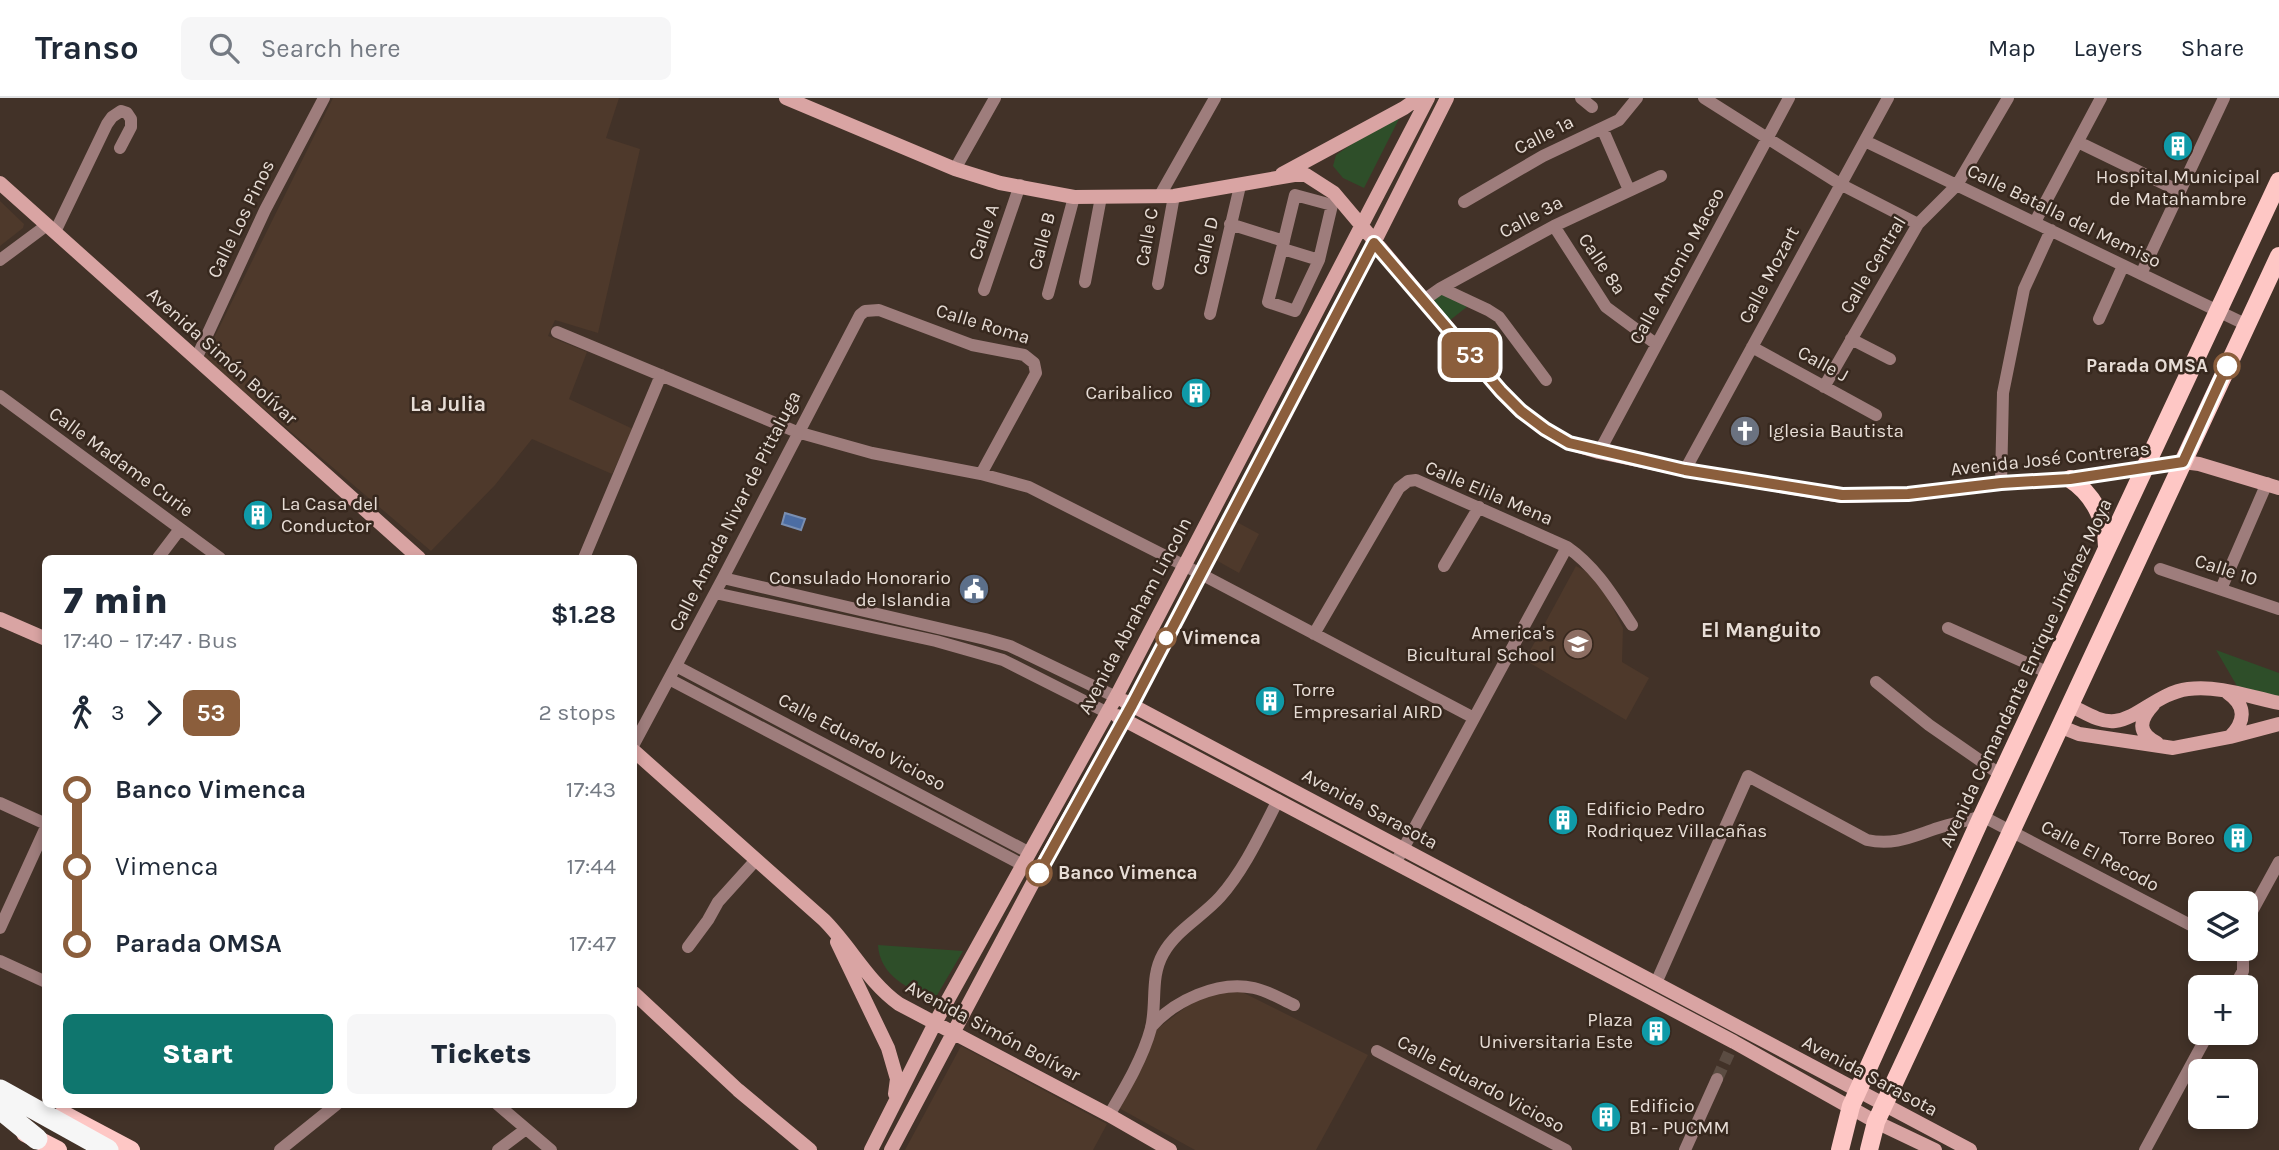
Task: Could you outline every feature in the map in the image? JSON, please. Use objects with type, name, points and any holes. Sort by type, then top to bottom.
[{"type":"highway","points":[[0,1089],[42,1104]]},
{"type":"highway","points":[[0,1089],[108,1150]]},
{"type":"highway","points":[[0,1106],[37,1139]]},
{"type":"highway","points":[[0,1106],[88,1150]]},
{"type":"main road","name":"Avenida José Contreras","points":[[786,98],[955,169],[1000,183],[1074,197],[1174,196],[1306,175],[1334,193],[1374,243],[1521,411],[1569,443],[1599,452],[1685,470],[1842,495],[1908,494],[2001,483],[2070,479],[2183,462],[2199,464],[2273,486]]},
{"type":"main road","points":[[1275,178],[1418,98]]},
{"type":"main road","name":"Avenida Abraham Lincoln","points":[[871,1150],[935,1023],[1116,697],[1428,98]]},
{"type":"main road","name":"Avenida Abraham Lincoln","points":[[891,1150],[1132,705],[1447,98]]},
{"type":"main road","name":"Avenida Comandante Enrique Jiménez Moya","points":[[1840,1150],[1854,1099],[1982,816],[2279,181]]},
{"type":"main road","name":"Avenida Simón Bolívar","points":[[0,183],[416,555]]},
{"type":"main road","points":[[1869,1150],[1880,1114],[2279,256]]},
{"type":"main road","points":[[2070,479],[2080,486],[2098,510],[2107,535],[2107,549]]},
{"type":"main road","points":[[0,619],[42,637]]},
{"type":"main road","points":[[2069,705],[2095,718],[2113,721],[2130,716],[2161,697],[2189,689],[2222,690],[2279,703]]},
{"type":"main road","points":[[2222,690],[2235,699],[2242,710],[2242,722],[2230,737]]},
{"type":"main road","name":"Avenida Sarasota","points":[[1116,697],[1478,898],[1732,1047],[1854,1099]]},
{"type":"main road","points":[[2161,697],[2143,717],[2141,727],[2148,739],[2173,748]]},
{"type":"main road","name":"Avenida Sarasota","points":[[1106,712],[1124,718],[1278,800],[1400,856]]},
{"type":"main road","points":[[2059,726],[2079,734],[2173,748],[2279,724]]},
{"type":"main road","name":"Avenida Simón Bolívar","points":[[637,754],[824,920],[886,995],[1170,1150]]},
{"type":"main road","points":[[1026,859],[1042,867]]},
{"type":"main road","name":"Avenida Sarasota","points":[[1478,898],[1656,983],[1880,1114],[1935,1150]]},
{"type":"main road","points":[[824,920],[895,1066],[897,1079],[891,1108]]},
{"type":"main road","points":[[637,996],[738,1090],[810,1150]]},
{"type":"main road","points":[[0,1080],[42,1103]]},
{"type":"main road","points":[[52,1108],[131,1150]]},
{"type":"main road","name":"Avenida Sarasota","points":[[1880,1114],[1970,1150]]},
{"type":"main road","points":[[0,1119],[58,1150]]},
{"type":"street","name":"Calle Los Pinos","points":[[196,359],[265,211],[324,98]]},
{"type":"street","points":[[955,169],[995,98]]},
{"type":"street","points":[[1159,197],[1215,98]]},
{"type":"street","points":[[1581,98],[1592,107]]},
{"type":"street","name":"Calle 1ª","points":[[1464,202],[1543,156],[1621,119],[1637,98]]},
{"type":"street","points":[[1704,98],[1840,184],[1917,224]]},
{"type":"street","name":"Calle Antonio Maceo","points":[[1599,452],[1789,98]]},
{"type":"street","name":"Calle Mozart","points":[[1685,470],[1888,98]]},
{"type":"street","name":"Calle Central","points":[[1824,387],[1917,224],[1956,185],[2008,98]]},
{"type":"street","points":[[2035,222],[2101,98]]},
{"type":"street","points":[[2141,274],[2224,98]]},
{"type":"street","points":[[0,260],[51,229],[107,124],[121,111],[127,113],[131,119],[131,127],[120,148]]},
{"type":"street","points":[[1602,128],[1629,190]]},
{"type":"street","name":"Calle Batalla del Memiso","points":[[1865,141],[2247,325]]},
{"type":"street","points":[[2077,142],[2179,191]]},
{"type":"street","name":"Calle 3ª","points":[[1424,300],[1554,226],[1661,176]]},
{"type":"street","name":"Calle A","points":[[984,290],[1020,186]]},
{"type":"street","name":"Calle D","points":[[1210,314],[1240,186]]},
{"type":"street","points":[[1295,195],[1332,205],[1319,260],[1295,311],[1268,302],[1283,245],[1295,195]]},
{"type":"street","name":"Calle C","points":[[1158,285],[1174,196]]},
{"type":"street","name":"Calle B","points":[[1048,294],[1074,197]]},
{"type":"street","points":[[1085,282],[1101,197]]},
{"type":"street","points":[[1230,225],[1319,260]]},
{"type":"street","name":"Calle 8ª","points":[[1554,226],[1606,307],[1656,344]]},
{"type":"street","points":[[2001,483],[2003,393],[2024,289],[2051,230]]},
{"type":"street","points":[[2099,318],[2123,266]]},
{"type":"street","points":[[1441,288],[1499,317],[1546,380]]},
{"type":"street","name":"Calle Amada Nivar de Pittaluga","points":[[637,738],[856,320],[865,311],[879,310]]},
{"type":"street","name":"Calle Roma","points":[[879,310],[972,345],[1024,355],[1034,362],[1036,373],[981,474]]},
{"type":"street","points":[[558,332],[797,432],[873,453],[981,474],[1029,487],[1474,718]]},
{"type":"street","points":[[1852,339],[1890,359]]},
{"type":"street","name":"Calle J","points":[[1752,347],[1876,415]]},
{"type":"street","points":[[585,555],[661,375]]},
{"type":"street","name":"Calle Madame Curie","points":[[0,396],[216,555]]},
{"type":"street","name":"Calle Elila Mena","points":[[1314,634],[1399,488],[1408,481],[1422,481],[1567,547],[1581,557],[1607,586],[1632,625]]},
{"type":"street","points":[[2221,589],[2273,486]]},
{"type":"street","points":[[1444,566],[1479,507]]},
{"type":"street","points":[[160,555],[180,529]]},
{"type":"street","points":[[1400,856],[1567,547]]},
{"type":"street","name":"Calle 10","points":[[2160,569],[2279,608]]},
{"type":"street","name":"Avenida Sarasota","points":[[723,578],[1010,646],[1116,697]]},
{"type":"street","name":"Avenida Sarasota","points":[[715,593],[936,641],[1003,660],[1106,712]]},
{"type":"street","points":[[812,614],[815,599]]},
{"type":"street","points":[[936,641],[939,628]]},
{"type":"street","points":[[1948,628],[2049,673]]},
{"type":"street","name":"Calle Eduardo Vicioso","points":[[676,666],[890,778],[1026,859]]},
{"type":"street","name":"Calle Eduardo Vicioso","points":[[669,679],[884,791],[1026,859]]},
{"type":"street","points":[[1876,681],[1929,725],[2001,775]]},
{"type":"street","points":[[1656,983],[1748,776],[1867,840],[1881,843],[1917,837],[1936,828],[1982,816]]},
{"type":"street","points":[[884,791],[890,778]]},
{"type":"street","points":[[1109,1115],[1144,1049],[1151,1027],[1154,978],[1162,956],[1174,938],[1227,888],[1278,800]]},
{"type":"street","points":[[0,803],[42,823]]},
{"type":"street","name":"Calle El Recodo","points":[[1982,816],[2188,924]]},
{"type":"street","points":[[0,928],[42,834]]},
{"type":"street","points":[[688,947],[718,902],[755,861]]},
{"type":"street","points":[[2258,900],[2279,862]]},
{"type":"street","points":[[0,961],[42,980]]},
{"type":"street","points":[[1151,1027],[1169,1010],[1217,989],[1254,988],[1294,1005]]},
{"type":"street","points":[[2145,1150],[2202,1045]]},
{"type":"street","name":"Calle Eduardo Vicioso","points":[[1377,1051],[1566,1150]]},
{"type":"street","points":[[1685,1150],[1717,1079]]},
{"type":"street","points":[[280,1150],[332,1108]]},
{"type":"street","points":[[502,1108],[551,1150]]},
{"type":"street","points":[[498,1150],[526,1129]]},
{"type":"shaded area","points":[[333,98],[619,98],[606,138],[640,149],[598,333],[555,320],[548,336],[587,352],[569,399],[633,429],[612,474],[532,439],[495,485],[431,551],[204,358]]},
{"type":"shaded area","points":[[0,201],[24,224],[23,228],[0,246]]},
{"type":"shaded area","points":[[1235,521],[1259,534],[1239,573],[1214,559]]},
{"type":"shaded area","name":"America's Bicultural School","points":[[1576,566],[1591,574],[1607,596],[1623,628],[1622,662],[1649,678],[1626,720],[1525,660]]},
{"type":"shaded area","points":[[1221,991],[1242,992],[1368,1055],[1316,1150],[1195,1150],[1117,1107],[1157,1029],[1194,1001]]},
{"type":"shaded area","points":[[961,1046],[1107,1124],[1093,1150],[905,1150]]},
{"type":"green space","points":[[1402,113],[1364,188],[1343,178],[1333,166],[1336,155],[1394,115]]},
{"type":"green space","points":[[1440,292],[1468,306],[1449,321],[1432,300]]},
{"type":"green space","points":[[2216,650],[2279,673],[2279,697],[2237,686]]},
{"type":"green space","points":[[878,945],[963,951],[933,1002],[890,973],[880,956]]},
{"type":"water","points":[[785,513],[805,519],[801,530],[782,524]]},
{"type":"tunnel","points":[[1717,1079],[1729,1053]]},
{"type":"bus line","name":"53","points":[[1039,873],[1132,705],[1374,243],[1501,391],[1521,411],[1569,443],[1685,470],[1842,495],[1908,494],[2001,483],[2070,479],[2183,462],[2227,366]]},
{"type":"place","name":"Hospital Municipal de Matahambre","points":[[2178,146]]},
{"type":"place","name":"Parada OMSA","points":[[2227,366]]},
{"type":"place","name":"Caribalico","points":[[1196,393]]},
{"type":"place","name":"Iglesia Bautista","points":[[1745,431]]},
{"type":"place","name":"La Casa del Conductor","points":[[258,515]]},
{"type":"place","name":"Consulado Honorario de Islandia","points":[[974,589]]},
{"type":"place","name":"Vimenca","points":[[1166,638]]},
{"type":"place","name":"America's Bicultural School","points":[[1578,644]]},
{"type":"place","name":"Torre Empresarial AIRD","points":[[1270,701]]},
{"type":"place","name":"Edificio Pedro Rodriquez Villacañas","points":[[1563,820]]},
{"type":"place","name":"Torre Boreo","points":[[2238,838]]},
{"type":"place","name":"Banco Vimenca","points":[[1039,873]]},
{"type":"place","name":"Plaza Universitaria Este","points":[[1656,1031]]},
{"type":"place","name":"Edificio B1 - PUCMM","points":[[1606,1117]]},
{"type":"district","name":"La Julia","points":[[448,404]]},
{"type":"district","name":"El Manguito","points":[[1761,630]]}]
